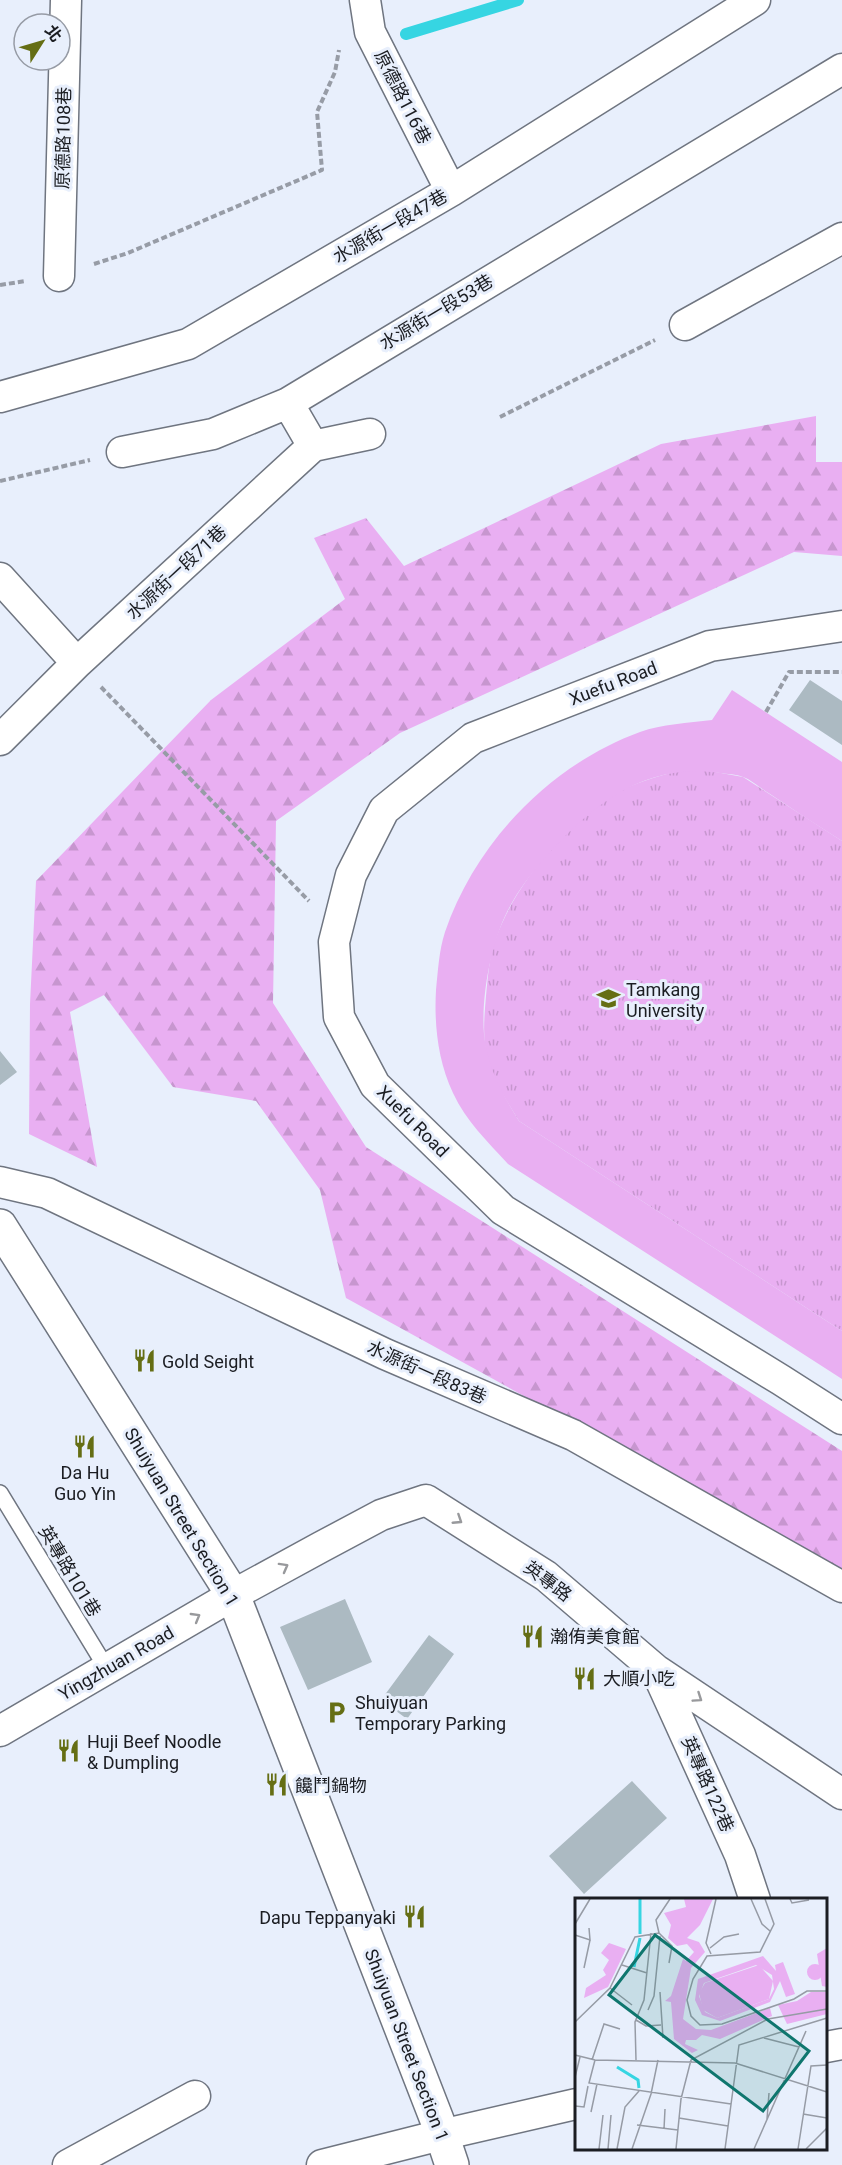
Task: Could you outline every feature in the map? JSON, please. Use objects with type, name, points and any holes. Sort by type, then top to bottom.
[{"type":"street","name":"原德路108巷","points":[[59,276],[66,0]]},
{"type":"street","name":"原德路116巷","points":[[365,0],[370,32],[451,191]]},
{"type":"street","name":"水源街一段47巷","points":[[0,397],[188,344],[451,191],[755,0]]},
{"type":"street","name":"水源街一段53巷","points":[[122,452],[213,434],[288,403],[842,69]]},
{"type":"street","points":[[685,325],[842,238]]},
{"type":"street","points":[[288,403],[313,446],[370,434]]},
{"type":"street","name":"水源街一段71巷","points":[[0,740],[77,663],[313,446]]},
{"type":"street","points":[[0,578],[77,663]]},
{"type":"street","name":"Xuefu Road","points":[[842,626],[710,646],[473,738],[384,810],[351,874],[334,942],[339,1017],[375,1085],[503,1210],[842,1419]]},
{"type":"street","name":"水源街一段83巷","points":[[0,1182],[47,1193],[385,1354],[573,1435],[842,1587]]},
{"type":"street","name":"Shuiyuan Street Section 1","points":[[0,1226],[233,1595],[452,2165]]},
{"type":"street","name":"英專路","points":[[233,1595],[381,1515],[426,1500],[546,1576],[656,1670],[842,1794]]},
{"type":"street","name":"Yingzhuan Road","points":[[0,1731],[233,1595]]},
{"type":"street","name":"英專路122巷","points":[[656,1670],[740,1855],[755,1898]]},
{"type":"street","points":[[827,2047],[842,2044]]},
{"type":"street","points":[[68,2165],[195,2096]]},
{"type":"street","points":[[322,2165],[575,2104]]},
{"type":"lane","name":"英專路101巷","points":[[0,1493],[107,1669]]},
{"type":"path","points":[[59,276],[128,253],[322,170],[317,112],[335,72],[339,50],[370,32]]},
{"type":"path","points":[[500,417],[685,325]]},
{"type":"path","points":[[0,481],[122,452]]},
{"type":"path","points":[[77,663],[312,904]]},
{"type":"path","points":[[766,712],[789,672],[842,672]]},
{"type":"green space","points":[[816,416],[816,462],[842,462],[842,556],[794,552],[400,733],[276,821],[273,1003],[366,1147],[842,1451],[842,1571],[346,1298],[320,1190],[256,1101],[173,1087],[104,995],[70,1012],[97,1167],[29,1134],[30,1004],[36,881],[211,700],[345,599],[314,538],[366,518],[404,566],[661,444]]},
{"type":"green space","points":[[732,690],[842,762],[842,841],[750,780],[737,775],[694,771],[670,774],[626,789],[586,816],[568,833],[533,872],[512,902],[502,923],[488,970],[483,1019],[484,1034],[488,1058],[496,1079],[519,1121],[842,1331],[842,1379],[508,1164],[458,1103],[448,1081],[438,1043],[436,990],[445,932],[476,867],[497,838],[520,811],[547,786],[576,765],[607,746],[648,729],[712,720]]},
{"type":"green space","points":[[678,771],[710,771],[743,777],[842,841],[842,1331],[519,1121],[499,1087],[489,1064],[485,1048],[484,1022],[490,959],[496,938],[516,897],[560,839],[595,807],[628,787]]},
{"type":"building","points":[[810,680],[842,701],[842,745],[789,710]]},
{"type":"building","points":[[0,1051],[17,1072],[0,1085]]},
{"type":"building","points":[[345,1599],[372,1662],[308,1690],[280,1627]]},
{"type":"building","points":[[429,1635],[454,1654],[407,1719],[381,1700]]},
{"type":"building","points":[[632,1781],[667,1818],[584,1894],[549,1856]]},
{"type":"waterway","points":[[406,34],[518,0]]},
{"type":"place","name":"Tamkang University","points":[[608,999]]},
{"type":"place","name":"Gold Seight","points":[[144,1361]]},
{"type":"place","name":"Da Hu Guo Yin","points":[[85,1446]]},
{"type":"place","name":"瀚侑美食館","points":[[532,1636]]},
{"type":"place","name":"大順小吃","points":[[585,1678]]},
{"type":"place","name":"Shuiyuan Temporary Parking","points":[[337,1712]]},
{"type":"place","name":"Huji Beef Noodle & Dumpling","points":[[69,1751]]},
{"type":"place","name":"饞鬥鍋物","points":[[277,1785]]},
{"type":"place","name":"Dapu Teppanyaki","points":[[414,1917]]}]
